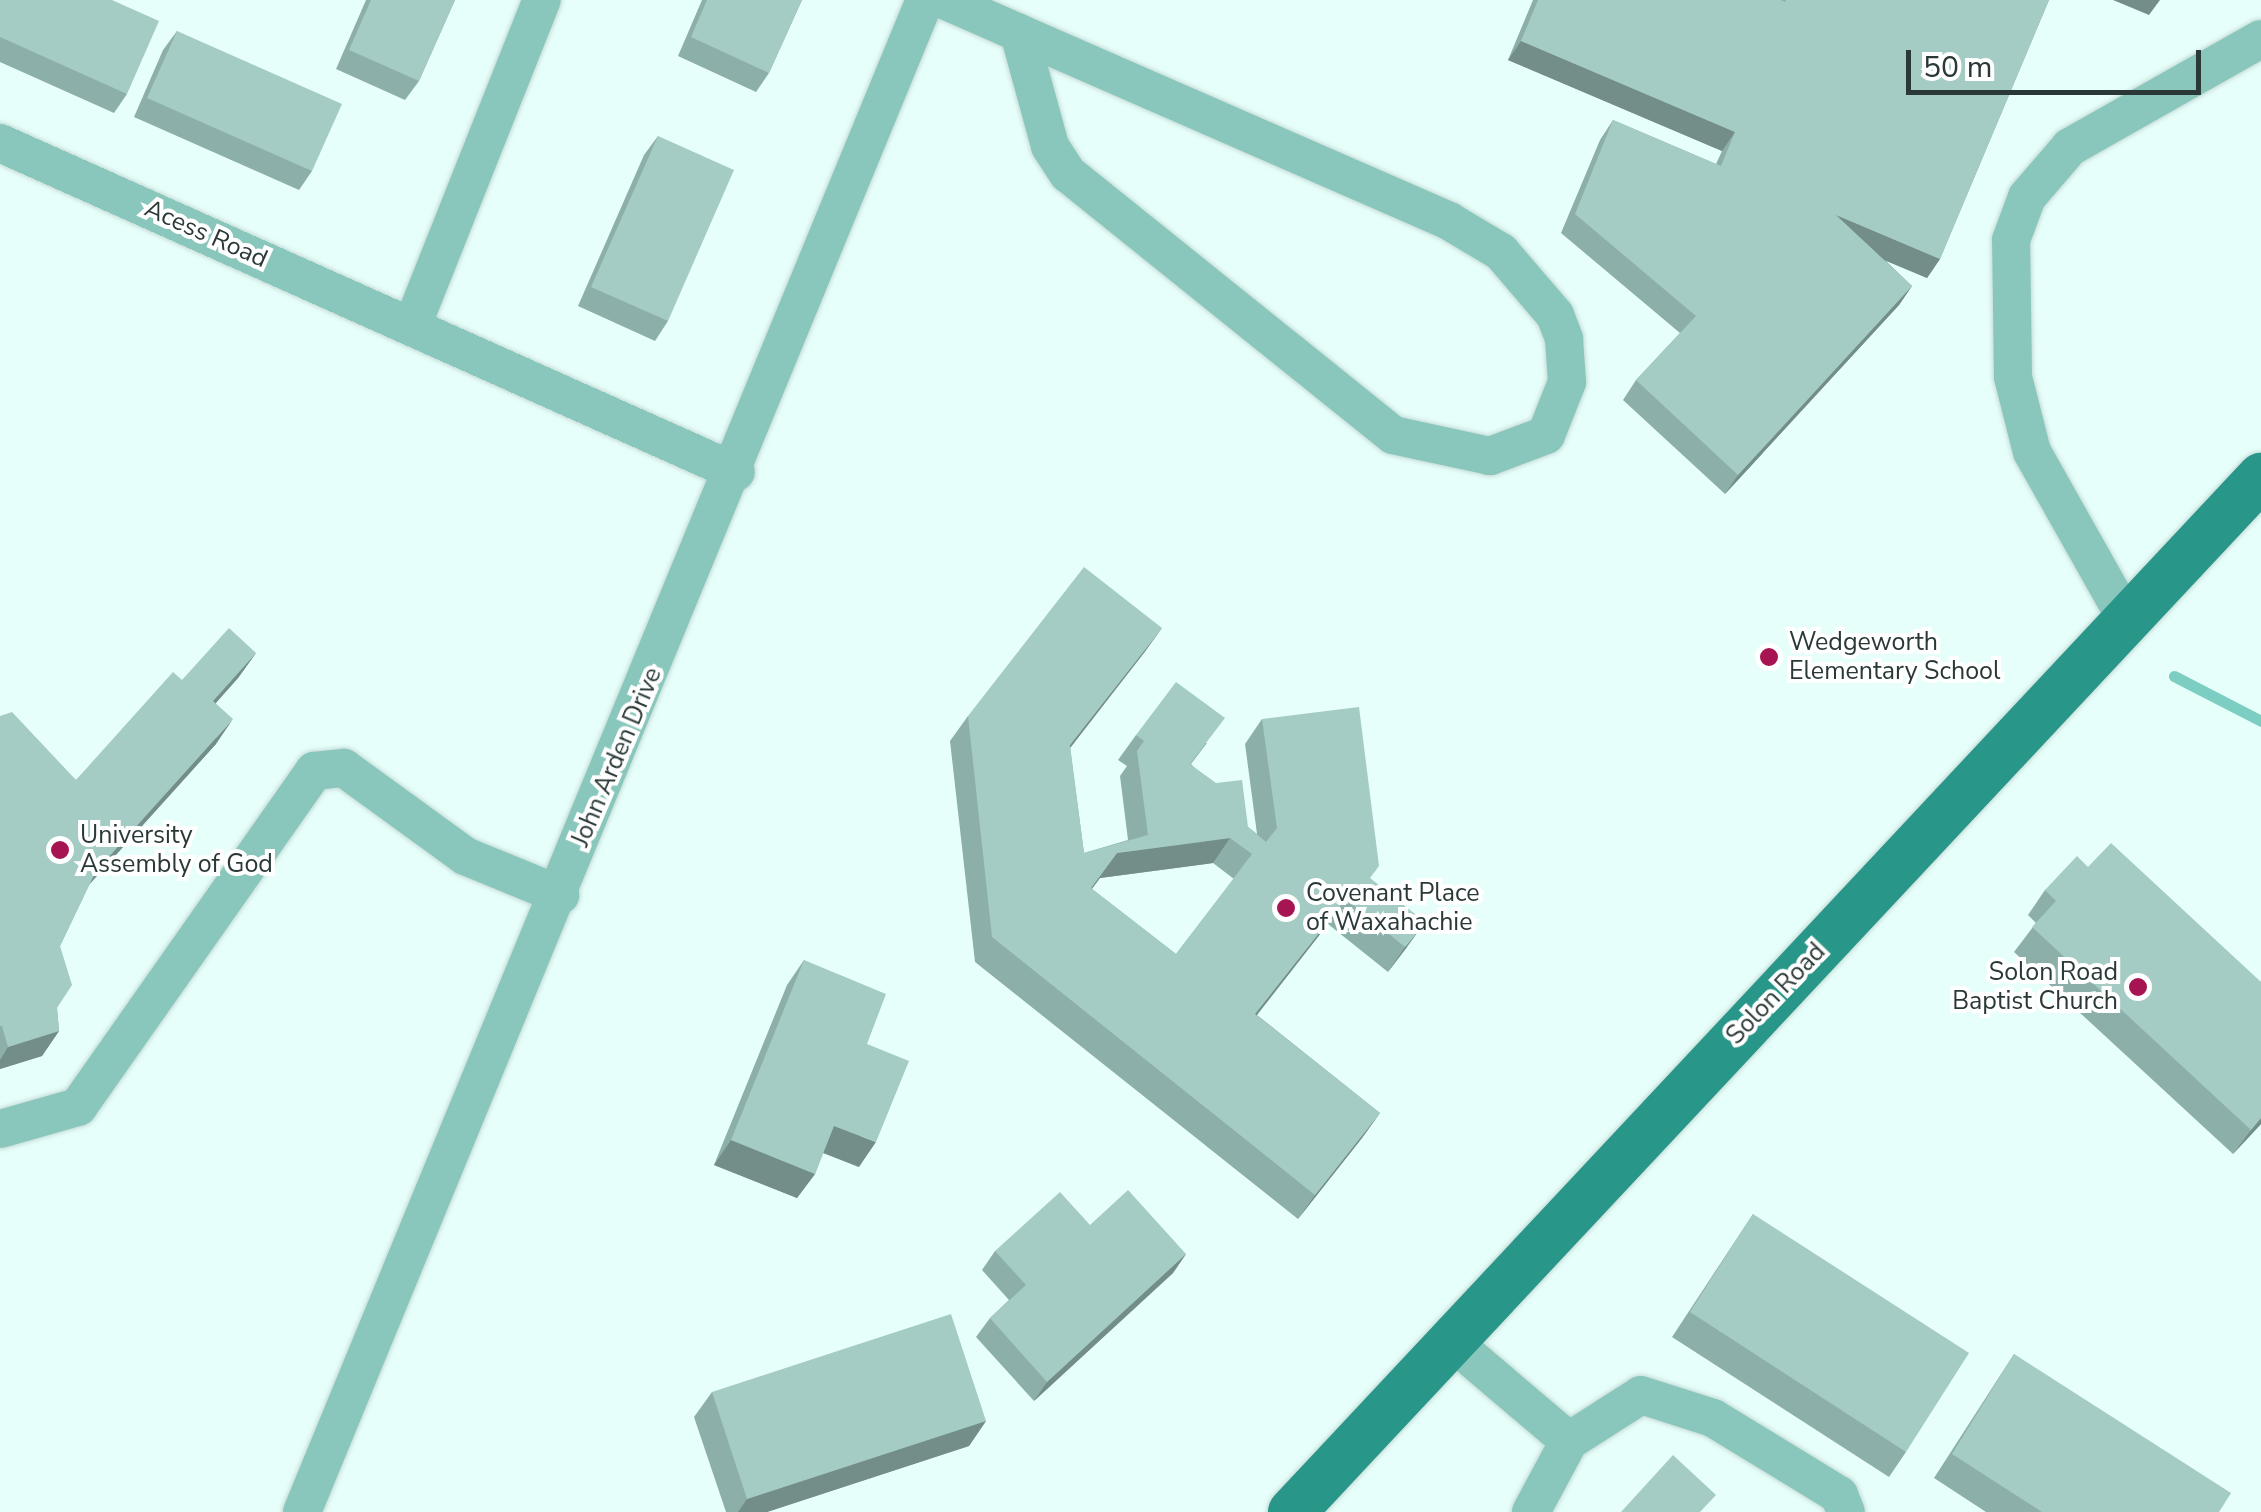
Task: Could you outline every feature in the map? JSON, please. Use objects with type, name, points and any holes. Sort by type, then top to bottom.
[{"type":"main road","name":"Solon Road","points":[[1292,1512],[2129,624],[2261,477]]},
{"type":"street","points":[[412,326],[542,0]]},
{"type":"street","name":"John Arden Drive","points":[[302,1512],[736,472],[926,0]]},
{"type":"street","points":[[944,0],[1020,33],[1500,252],[1556,315],[1564,339],[1567,382],[1546,435],[1490,456],[1393,435],[1068,174],[1050,146],[1020,33]]},
{"type":"street","points":[[2129,624],[2032,452],[2013,376],[2012,240],[2044,172],[2093,129],[2261,39]]},
{"type":"street","name":"Acess Road","points":[[0,144],[736,472]]},
{"type":"street","points":[[0,1129],[78,1107],[314,771],[344,768],[465,856],[560,895]]},
{"type":"street","points":[[1450,1340],[1569,1442]]},
{"type":"street","points":[[1531,1512],[1569,1442],[1641,1395],[1712,1418],[1839,1495],[1846,1512]]},
{"type":"building","points":[[0,0],[112,0],[159,21],[127,94],[0,37]]},
{"type":"building","points":[[371,0],[455,0],[419,81],[349,50]]},
{"type":"building","points":[[707,0],[802,0],[769,73],[691,37]]},
{"type":"building","points":[[1538,0],[2049,0],[1940,259],[1836,215],[1912,286],[1738,475],[1636,380],[1696,316],[1575,214],[1613,120],[1721,166],[1735,132],[1521,41]]},
{"type":"building","points":[[177,31],[342,104],[312,171],[147,98]]},
{"type":"building","points":[[658,136],[734,170],[668,321],[591,287]]},
{"type":"building","name":"Covenant Place of Waxahachie","points":[[1084,567],[1162,628],[1070,745],[1084,853],[1148,835],[1137,751],[1144,741],[1136,735],[1176,682],[1225,718],[1190,764],[1216,783],[1242,780],[1248,827],[1266,842],[1277,828],[1262,719],[1359,707],[1379,866],[1370,878],[1425,922],[1405,947],[1346,899],[1255,1014],[1380,1113],[1315,1195],[992,937],[968,716]],"holes":[[[1230,838],[1252,854],[1176,954],[1091,888],[1117,853]]]},
{"type":"building","name":"University Assembly of God","points":[[229,628],[256,653],[213,701],[233,719],[96,871],[60,946],[72,985],[57,1008],[59,1031],[8,1047],[0,1026],[0,716],[12,712],[76,780],[173,672],[182,680]]},
{"type":"building","name":"Solon Road Baptist Church","points":[[2111,843],[2261,982],[2261,1118],[2251,1130],[2032,927],[2056,901],[2045,890],[2077,856],[2088,867]]},
{"type":"building","points":[[804,960],[886,994],[867,1044],[909,1061],[876,1142],[834,1126],[815,1174],[731,1140]]},
{"type":"building","points":[[1128,1190],[1186,1254],[1047,1382],[990,1318],[1026,1285],[995,1251],[1060,1192],[1090,1225]]},
{"type":"building","points":[[1753,1214],[1969,1353],[1906,1452],[1690,1312]]},
{"type":"building","points":[[951,1314],[986,1421],[747,1499],[712,1392]]},
{"type":"building","points":[[2014,1354],[2231,1493],[2219,1512],[2042,1512],[1952,1454]]},
{"type":"building","points":[[1673,1455],[1716,1495],[1700,1512],[1621,1512]]},
{"type":"waterway","points":[[2174,676],[2261,721]]},
{"type":"place","name":"Wedgeworth Elementary School","points":[[1769,657]]},
{"type":"place","name":"University Assembly of God","points":[[60,850]]},
{"type":"place","name":"Covenant Place of Waxahachie","points":[[1286,908]]},
{"type":"place","name":"Solon Road Baptist Church","points":[[2138,987]]}]
